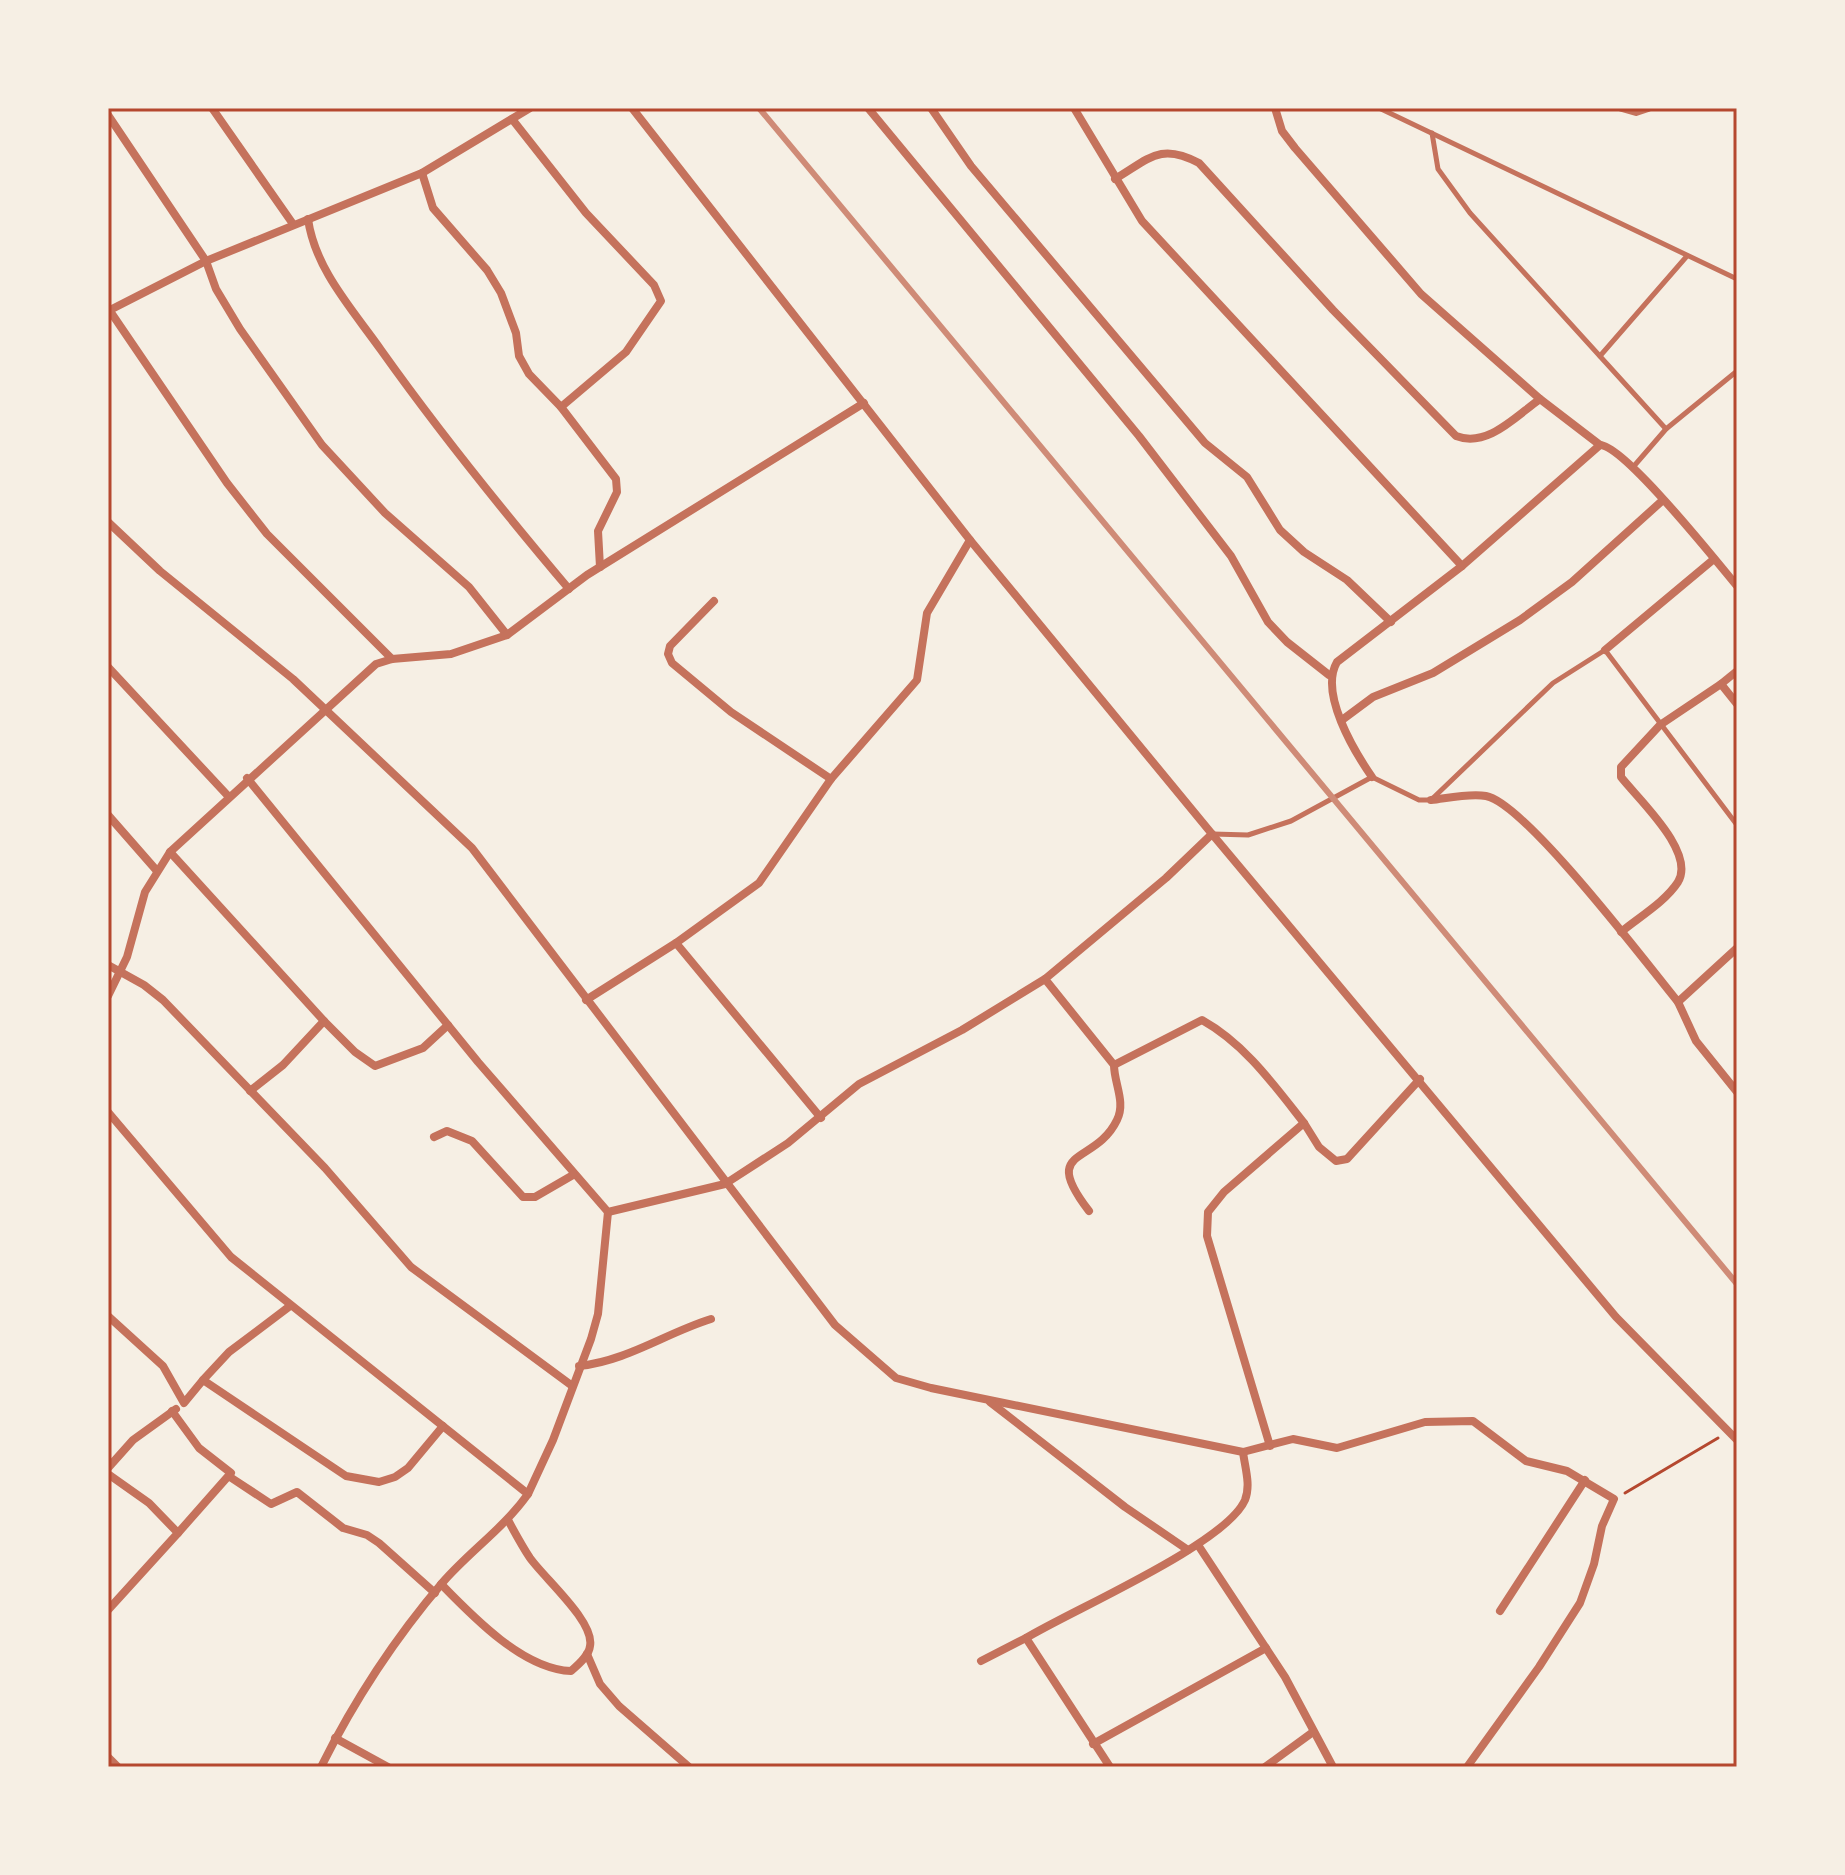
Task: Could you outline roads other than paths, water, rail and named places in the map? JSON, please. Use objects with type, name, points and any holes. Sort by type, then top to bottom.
[{"type":"street","points":[[212,108],[293,224]]},
{"type":"street","points":[[392,659],[267,534],[227,483],[109,311],[206,261],[422,173],[530,108]]},
{"type":"street","points":[[632,108],[970,540],[1212,834],[1616,1317],[1737,1440]]},
{"type":"street","points":[[868,108],[1139,436],[1231,556],[1268,622],[1287,642],[1329,675]]},
{"type":"street","points":[[931,108],[980,176],[1205,443],[1247,477],[1280,530],[1304,552],[1347,580],[1391,622]]},
{"type":"street","points":[[1074,108],[1142,221],[1462,566]]},
{"type":"street","points":[[1275,108],[1282,131],[1302,158],[1421,294],[1540,399],[1600,445],[1607,445],[1634,466],[1737,586]]},
{"type":"street","points":[[1622,108],[1636,112],[1648,108]]},
{"type":"street","points":[[108,115],[206,261],[216,289],[240,329],[322,445],[385,513],[469,587],[507,635]]},
{"type":"street","points":[[512,119],[586,213],[654,285],[661,301],[626,352],[561,407]]},
{"type":"street","points":[[1115,179],[1160,152],[1173,151],[1199,163],[1333,310],[1456,436],[1468,441],[1487,437],[1540,399]]},
{"type":"street","points":[[422,173],[433,208],[478,260],[501,293],[516,333],[519,356],[529,374],[561,407],[610,469],[619,486],[598,531],[600,567]]},
{"type":"street","points":[[308,219],[316,256],[346,301],[440,433],[569,589]]},
{"type":"street","points":[[108,996],[121,972],[145,892],[170,852],[247,778],[376,664],[392,659],[451,654],[507,635],[600,567],[864,403]]},
{"type":"street","points":[[1372,777],[1356,754],[1332,694],[1329,675],[1337,662],[1462,566],[1600,445]]},
{"type":"street","points":[[1342,720],[1373,697],[1433,673],[1520,620],[1572,582],[1663,500]]},
{"type":"street","points":[[108,522],[160,571],[293,679],[472,848],[835,1325],[867,1356],[896,1378],[988,1401],[1243,1452],[1293,1439],[1337,1448],[1425,1422],[1473,1421],[1526,1461],[1567,1471],[1614,1499],[1602,1526],[1594,1564],[1573,1615],[1467,1767]]},
{"type":"street","points":[[586,1000],[676,943],[759,883],[831,779],[917,680],[927,613],[970,540]]},
{"type":"street","points":[[1605,650],[1714,559]]},
{"type":"street","points":[[714,601],[670,646],[668,654],[672,663],[731,712],[831,779]]},
{"type":"street","points":[[108,667],[229,797]]},
{"type":"street","points":[[1621,932],[1673,887],[1682,866],[1677,846],[1621,777],[1621,767],[1660,725],[1737,671]]},
{"type":"street","points":[[1721,684],[1737,704]]},
{"type":"street","points":[[247,778],[448,1025],[573,1175],[608,1212]]},
{"type":"street","points":[[1431,800],[1485,795],[1501,801],[1560,859],[1678,1002],[1696,1041],[1737,1092]]},
{"type":"street","points":[[108,815],[157,871]]},
{"type":"street","points":[[608,1212],[725,1184],[821,1118],[859,1084],[962,1030],[1045,979],[1166,878],[1212,834]]},
{"type":"street","points":[[170,852],[309,1009],[355,1052],[375,1066],[423,1048],[448,1025]]},
{"type":"street","points":[[676,943],[821,1118]]},
{"type":"street","points":[[1678,1002],[1737,948]]},
{"type":"street","points":[[108,965],[163,1000],[325,1168],[411,1267],[571,1385]]},
{"type":"street","points":[[1045,979],[1114,1065],[1121,1105],[1118,1119],[1107,1134],[1070,1164],[1067,1173],[1069,1186],[1089,1211]]},
{"type":"street","points":[[1114,1065],[1202,1020],[1222,1032],[1267,1075],[1319,1147],[1336,1161],[1347,1159],[1420,1079]]},
{"type":"street","points":[[250,1091],[283,1065],[324,1021]]},
{"type":"street","points":[[108,1112],[231,1257],[528,1494]]},
{"type":"street","points":[[1270,1446],[1207,1236],[1208,1212],[1224,1192],[1304,1123]]},
{"type":"street","points":[[434,1137],[447,1131],[458,1132],[472,1141],[523,1197],[535,1197],[573,1175]]},
{"type":"street","points":[[321,1767],[335,1738],[441,1584],[508,1520],[528,1494],[553,1440],[598,1314],[599,1276],[608,1212]]},
{"type":"street","points":[[178,1533],[149,1503],[108,1471],[133,1440],[184,1403],[229,1352],[290,1306]]},
{"type":"street","points":[[108,1316],[163,1366],[184,1403]]},
{"type":"street","points":[[579,1366],[603,1364],[632,1354],[673,1331],[711,1319]]},
{"type":"street","points":[[203,1380],[346,1476],[379,1482],[395,1477],[408,1468],[443,1426]]},
{"type":"street","points":[[988,1401],[1035,1434],[1125,1507],[1188,1550]]},
{"type":"street","points":[[172,1411],[183,1431],[224,1466],[230,1477],[271,1504],[297,1492],[343,1528],[367,1535],[379,1543],[435,1593]]},
{"type":"street","points":[[981,1661],[1198,1545],[1244,1503],[1248,1487],[1243,1452]]},
{"type":"street","points":[[108,1610],[230,1477]]},
{"type":"street","points":[[1500,1611],[1585,1480]]},
{"type":"street","points":[[441,1584],[484,1628],[545,1665],[571,1671],[590,1648],[589,1635],[579,1615],[531,1559],[508,1520]]},
{"type":"street","points":[[1198,1545],[1266,1648],[1333,1767]]},
{"type":"street","points":[[1026,1638],[1110,1767]]},
{"type":"street","points":[[1093,1744],[1266,1648]]},
{"type":"street","points":[[587,1654],[600,1684],[619,1706],[689,1767]]},
{"type":"street","points":[[1265,1767],[1313,1732]]},
{"type":"street","points":[[335,1738],[388,1767]]},
{"type":"street","points":[[108,1757],[118,1767]]},
{"type":"lane","points":[[1379,108],[1737,279]]},
{"type":"lane","points":[[1432,133],[1438,169],[1450,187],[1666,429]]},
{"type":"lane","points":[[1600,356],[1687,256]]},
{"type":"lane","points":[[1634,466],[1666,429],[1737,371]]},
{"type":"lane","points":[[1212,834],[1248,835],[1281,824],[1372,777],[1419,800],[1431,800],[1553,683],[1605,650],[1737,825]]},
{"type":"railway","points":[[759,108],[1737,1284]]}]
